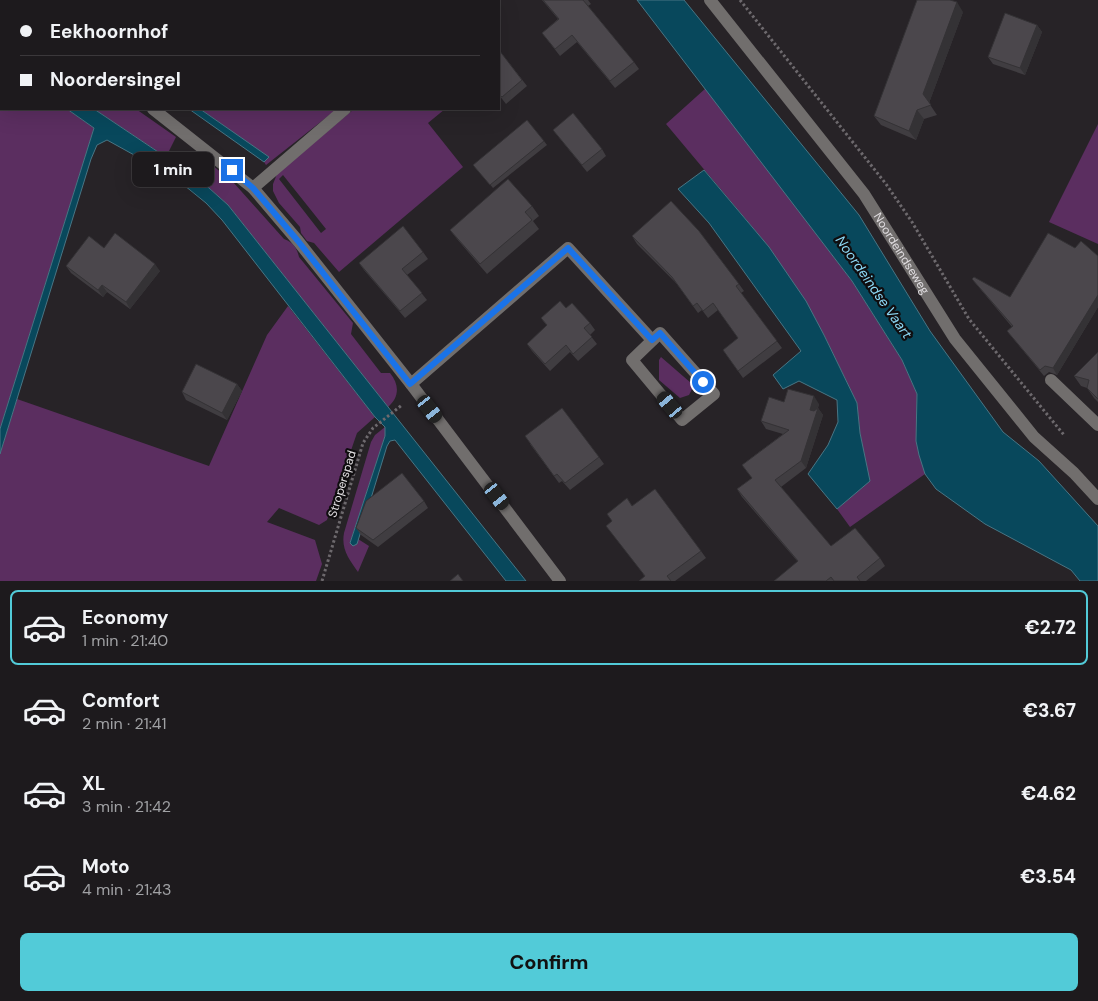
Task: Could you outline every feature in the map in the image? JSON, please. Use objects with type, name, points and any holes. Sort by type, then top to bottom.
[{"type":"street","name":"Noordeindseweg","points":[[710,0],[864,194],[955,339],[1034,437],[1074,473],[1098,499]]},
{"type":"street","points":[[154,110],[253,188],[298,241],[410,384],[560,581]]},
{"type":"street","points":[[253,188],[344,110]]},
{"type":"street","points":[[410,384],[568,248],[652,340]]},
{"type":"street","points":[[660,333],[714,394],[682,420],[632,360],[652,340],[660,333]]},
{"type":"street","points":[[1051,380],[1098,425]]},
{"type":"path","name":"Noordeindseweg","points":[[740,0],[886,184],[970,319],[1068,440]]},
{"type":"path","name":"Stroperspad","points":[[322,581],[363,443],[373,428],[400,406]]},
{"type":"shaded area","points":[[706,88],[852,281],[902,360],[917,394],[916,441],[925,474],[850,527],[837,509],[869,481],[860,433],[857,403],[824,335],[769,247],[666,124]]},
{"type":"shaded area","points":[[0,110],[68,110],[94,128],[0,429]]},
{"type":"shaded area","points":[[96,110],[137,110],[176,137],[166,157]]},
{"type":"shaded area","points":[[201,110],[336,110],[266,165],[264,162],[268,157]]},
{"type":"shaded area","points":[[353,110],[444,110],[428,123],[463,167],[339,272],[314,243],[307,241],[301,233],[300,227],[279,203],[273,191],[273,184],[277,174]],"holes":[[[283,175],[326,229],[321,233],[279,179]]]},
{"type":"shaded area","points":[[1098,124],[1098,244],[1049,222]]},
{"type":"shaded area","points":[[197,153],[233,182],[284,239],[294,246],[299,257],[353,323],[351,334],[381,373],[390,373],[395,382],[397,387],[396,395],[388,407],[228,205],[200,180],[180,168]]},
{"type":"shaded area","points":[[288,306],[375,417],[357,433],[327,520],[319,525],[279,508],[267,522],[315,540],[322,564],[316,581],[0,581],[0,454],[17,399],[209,466],[267,335]]},
{"type":"shaded area","points":[[661,357],[691,383],[692,389],[689,395],[680,398],[659,380],[659,360]]},
{"type":"shaded area","points":[[385,427],[385,436],[350,543],[357,544],[358,539],[369,546],[358,572],[345,549],[344,533],[371,442],[375,435]]},
{"type":"water","name":"Noordeindse Vaart","points":[[637,0],[684,0],[859,215],[930,331],[1003,432],[1039,461],[1098,526],[1098,581],[1080,581],[1071,570],[985,524],[936,489],[925,474],[919,455],[916,441],[917,394],[902,360],[852,281]]},
{"type":"water","points":[[68,110],[95,110],[200,180],[228,205],[526,581],[506,581],[395,440],[390,441],[387,446],[357,544],[353,546],[350,543],[385,436],[385,427],[375,417],[222,220],[206,203],[174,177],[107,140],[97,145],[91,159],[0,454],[0,429],[94,128]]},
{"type":"water","points":[[190,110],[201,110],[269,157],[264,162]]},
{"type":"water","points":[[704,170],[769,247],[806,301],[857,403],[860,433],[870,481],[837,509],[808,474],[828,445],[838,422],[837,400],[799,381],[783,389],[773,375],[801,351],[709,223],[678,189]]},
{"type":"building","points":[[543,0],[583,0],[634,62],[610,81],[572,35],[555,49],[542,33],[559,19]]},
{"type":"building","points":[[917,0],[950,0],[957,2],[923,94],[931,105],[917,110],[909,131],[874,116]]},
{"type":"building","points":[[1005,13],[1037,25],[1020,68],[988,57]]},
{"type":"building","points":[[500,51],[522,80],[502,97],[500,95]]},
{"type":"building","points":[[573,113],[602,149],[582,165],[553,130]]},
{"type":"building","points":[[527,120],[544,141],[490,185],[473,165]]},
{"type":"building","points":[[508,179],[532,206],[525,212],[532,220],[480,264],[450,230]]},
{"type":"building","points":[[671,201],[699,231],[739,284],[736,286],[777,341],[738,371],[723,350],[738,338],[713,303],[703,311],[697,303],[693,306],[672,277],[632,236]]},
{"type":"building","points":[[403,226],[423,252],[402,269],[422,293],[400,311],[359,263]]},
{"type":"building","points":[[115,233],[155,264],[126,302],[102,285],[98,290],[66,266],[89,236],[104,248]]},
{"type":"building","points":[[1048,233],[1075,248],[1081,241],[1098,256],[1098,295],[1053,368],[1045,366],[1040,370],[1007,331],[1013,326],[972,279],[974,277],[1010,297]]},
{"type":"building","points":[[560,301],[566,308],[572,303],[590,323],[584,328],[592,337],[573,354],[566,345],[545,364],[527,344],[547,325],[541,318]]},
{"type":"building","points":[[1098,352],[1098,399],[1087,388],[1089,380],[1074,376]]},
{"type":"building","points":[[196,364],[237,384],[222,413],[182,392]]},
{"type":"building","points":[[788,389],[814,396],[810,410],[814,411],[818,408],[801,461],[775,480],[831,546],[855,528],[880,558],[857,577],[860,581],[834,581],[831,577],[826,581],[774,581],[798,561],[737,489],[752,478],[742,465],[789,430],[761,421],[769,397],[784,402]]},
{"type":"building","points":[[562,408],[599,457],[565,483],[557,474],[554,476],[525,436]]},
{"type":"building","points":[[402,473],[424,501],[373,540],[356,528],[366,501]]},
{"type":"building","points":[[655,489],[701,551],[667,576],[671,581],[639,581],[645,576],[606,526],[612,521],[607,514],[627,498],[632,506]]},
{"type":"building","points":[[458,574],[463,581],[450,581]]},
{"type":"route","points":[[232,170],[253,188],[298,241],[410,384],[568,248],[652,340],[660,333],[703,382]]}]
